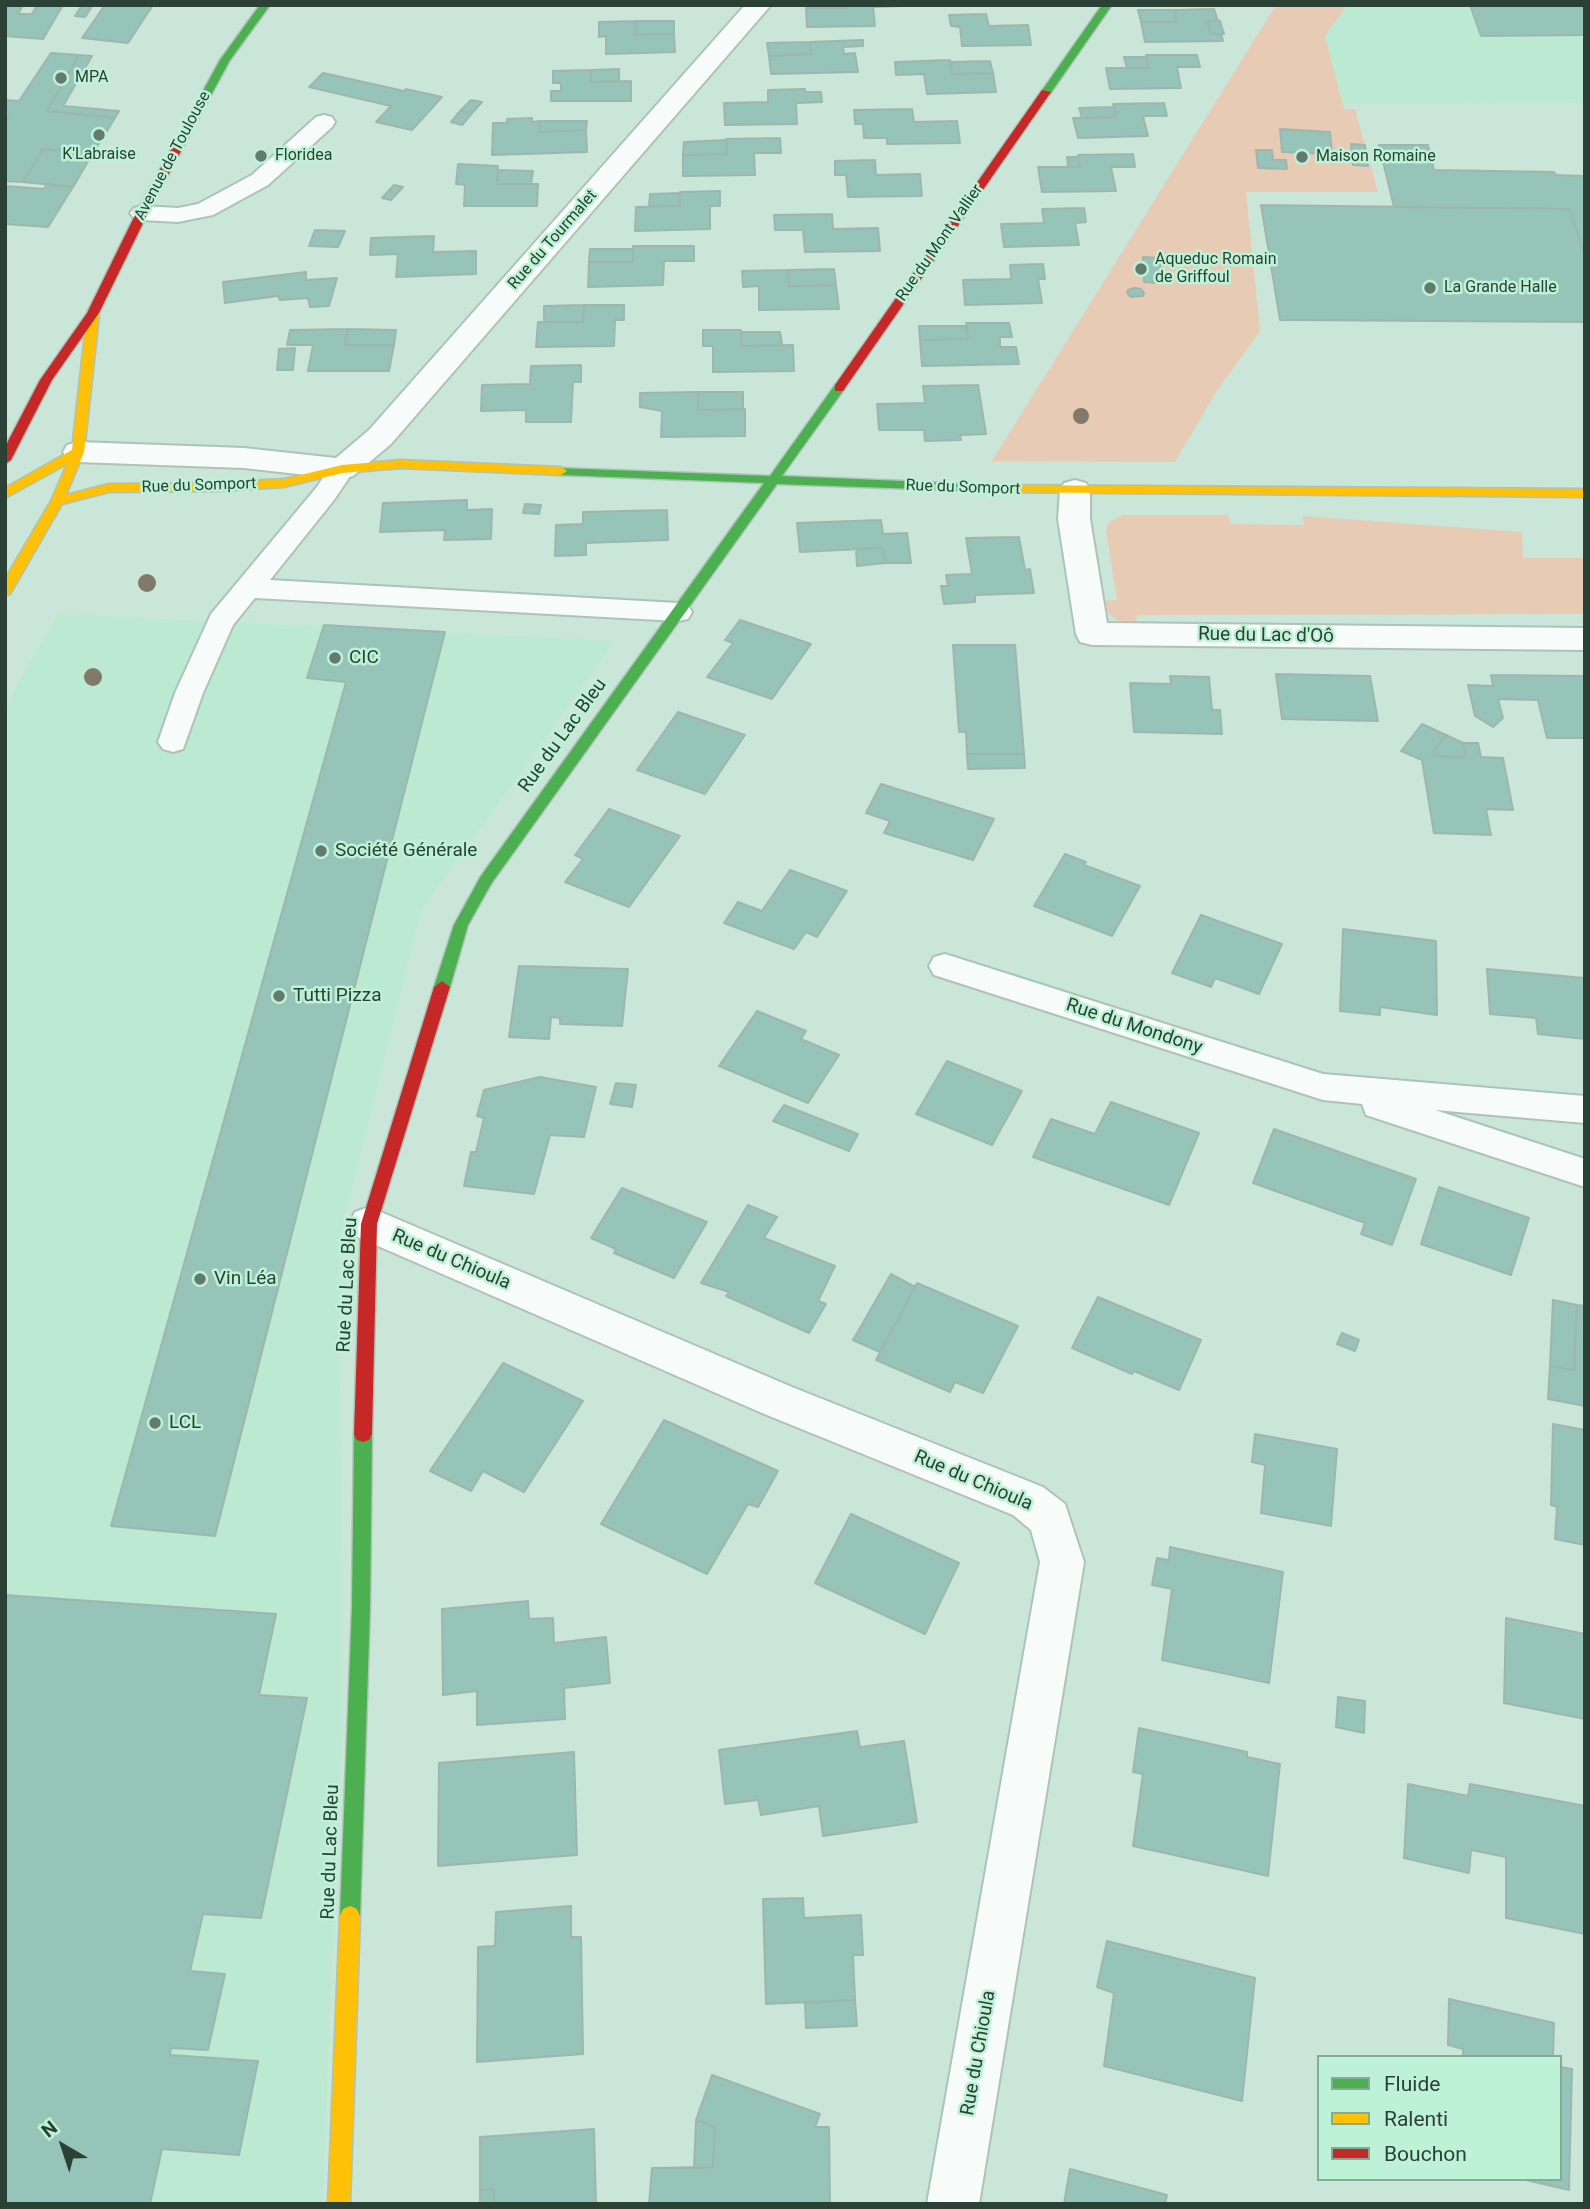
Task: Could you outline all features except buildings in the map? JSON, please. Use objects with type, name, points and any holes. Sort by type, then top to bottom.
[{"type":"street","name":"Avenue de Toulouse","points":[[5,460],[46,380],[93,313],[142,213],[225,60],[265,5]]},
{"type":"street","name":"Rue du Tourmalet","points":[[342,469],[380,437],[760,5]]},
{"type":"street","name":"Rue du Mont Vallier","points":[[772,480],[1107,5]]},
{"type":"street","name":"Avenue de Toulouse","points":[[5,591],[57,501],[78,452],[93,313]]},
{"type":"street","name":"Rue du Somport","points":[[78,452],[244,458],[342,469]]},
{"type":"street","points":[[5,494],[78,452]]},
{"type":"street","name":"Rue du Somport","points":[[18,505],[57,501],[109,488],[219,487],[284,483],[342,469],[400,464],[1075,490],[1585,493]]},
{"type":"street","name":"Rue du Lac Bleu","points":[[340,2204],[361,1607],[365,1295],[369,1224],[461,925],[486,880],[772,480]]},
{"type":"street","name":"Rue du Lac d'Oô","points":[[1075,490],[1074,519],[1092,634],[1585,639]]},
{"type":"street","name":"Rue du Chioula","points":[[369,1224],[776,1400],[1028,1501],[1050,1518],[1062,1562],[953,2204]]},
{"type":"lane","points":[[142,213],[178,215],[205,209],[260,180],[324,122]]},
{"type":"lane","points":[[173,742],[189,693],[221,621],[325,494],[342,469]]},
{"type":"lane","points":[[248,588],[678,612]]},
{"type":"lane","name":"Rue du Mondony","points":[[945,966],[1585,1173]]},
{"type":"lane","name":"Rue du Mondony","points":[[1323,1087],[1585,1110]]},
{"type":"shaded area","points":[[1276,5],[1347,5],[1325,36],[1344,109],[1355,109],[1378,192],[1246,192],[1260,331],[1216,392],[1175,462],[992,461]]},
{"type":"shaded area","points":[[1347,5],[1585,5],[1585,103],[1343,104],[1325,36]]},
{"type":"shaded area","points":[[1122,515],[1228,515],[1231,524],[1304,525],[1303,516],[1522,532],[1523,558],[1585,558],[1585,614],[1137,615],[1136,625],[1119,621],[1107,613],[1103,601],[1117,600],[1106,530],[1109,522]]},
{"type":"shaded area","points":[[58,614],[615,641],[421,910],[339,1240],[342,1716],[322,2204],[5,2204],[5,712],[16,687]]},
{"type":"traffic: fast","points":[[201,104],[225,60],[265,5]]},
{"type":"traffic: fast","points":[[1046,92],[1107,5]]},
{"type":"traffic: fast","points":[[442,987],[461,925],[486,880],[839,388]]},
{"type":"traffic: fast","points":[[561,471],[998,489]]},
{"type":"traffic: fast","points":[[350,1916],[361,1607],[363,1434]]},
{"type":"traffic: slow","points":[[5,591],[57,501],[78,452],[93,315]]},
{"type":"traffic: slow","points":[[5,494],[78,452]]},
{"type":"traffic: slow","points":[[57,501],[109,488],[219,487],[284,483],[342,469],[400,464],[561,471]]},
{"type":"traffic: slow","points":[[998,489],[1585,493]]},
{"type":"traffic: slow","points":[[339,2204],[350,1916]]},
{"type":"traffic: jam","points":[[839,388],[1046,92]]},
{"type":"traffic: jam","points":[[5,460],[46,380],[93,313],[142,213],[201,104]]},
{"type":"traffic: jam","points":[[363,1434],[369,1224],[442,987]]},
{"type":"place","name":"MPA","points":[[61,78]]},
{"type":"place","name":"K'Labraise","points":[[99,135]]},
{"type":"place","name":"Floridea","points":[[261,156]]},
{"type":"place","name":"Maison Romaine","points":[[1302,157]]},
{"type":"place","name":"Aqueduc Romain de Griffoul","points":[[1141,269]]},
{"type":"place","name":"La Grande Halle","points":[[1430,288]]},
{"type":"place","name":"CIC","points":[[335,658]]},
{"type":"place","name":"Société Générale","points":[[321,851]]},
{"type":"place","name":"Tutti Pizza","points":[[279,996]]},
{"type":"place","name":"Vin Léa","points":[[200,1279]]},
{"type":"place","name":"LCL","points":[[155,1423]]}]
